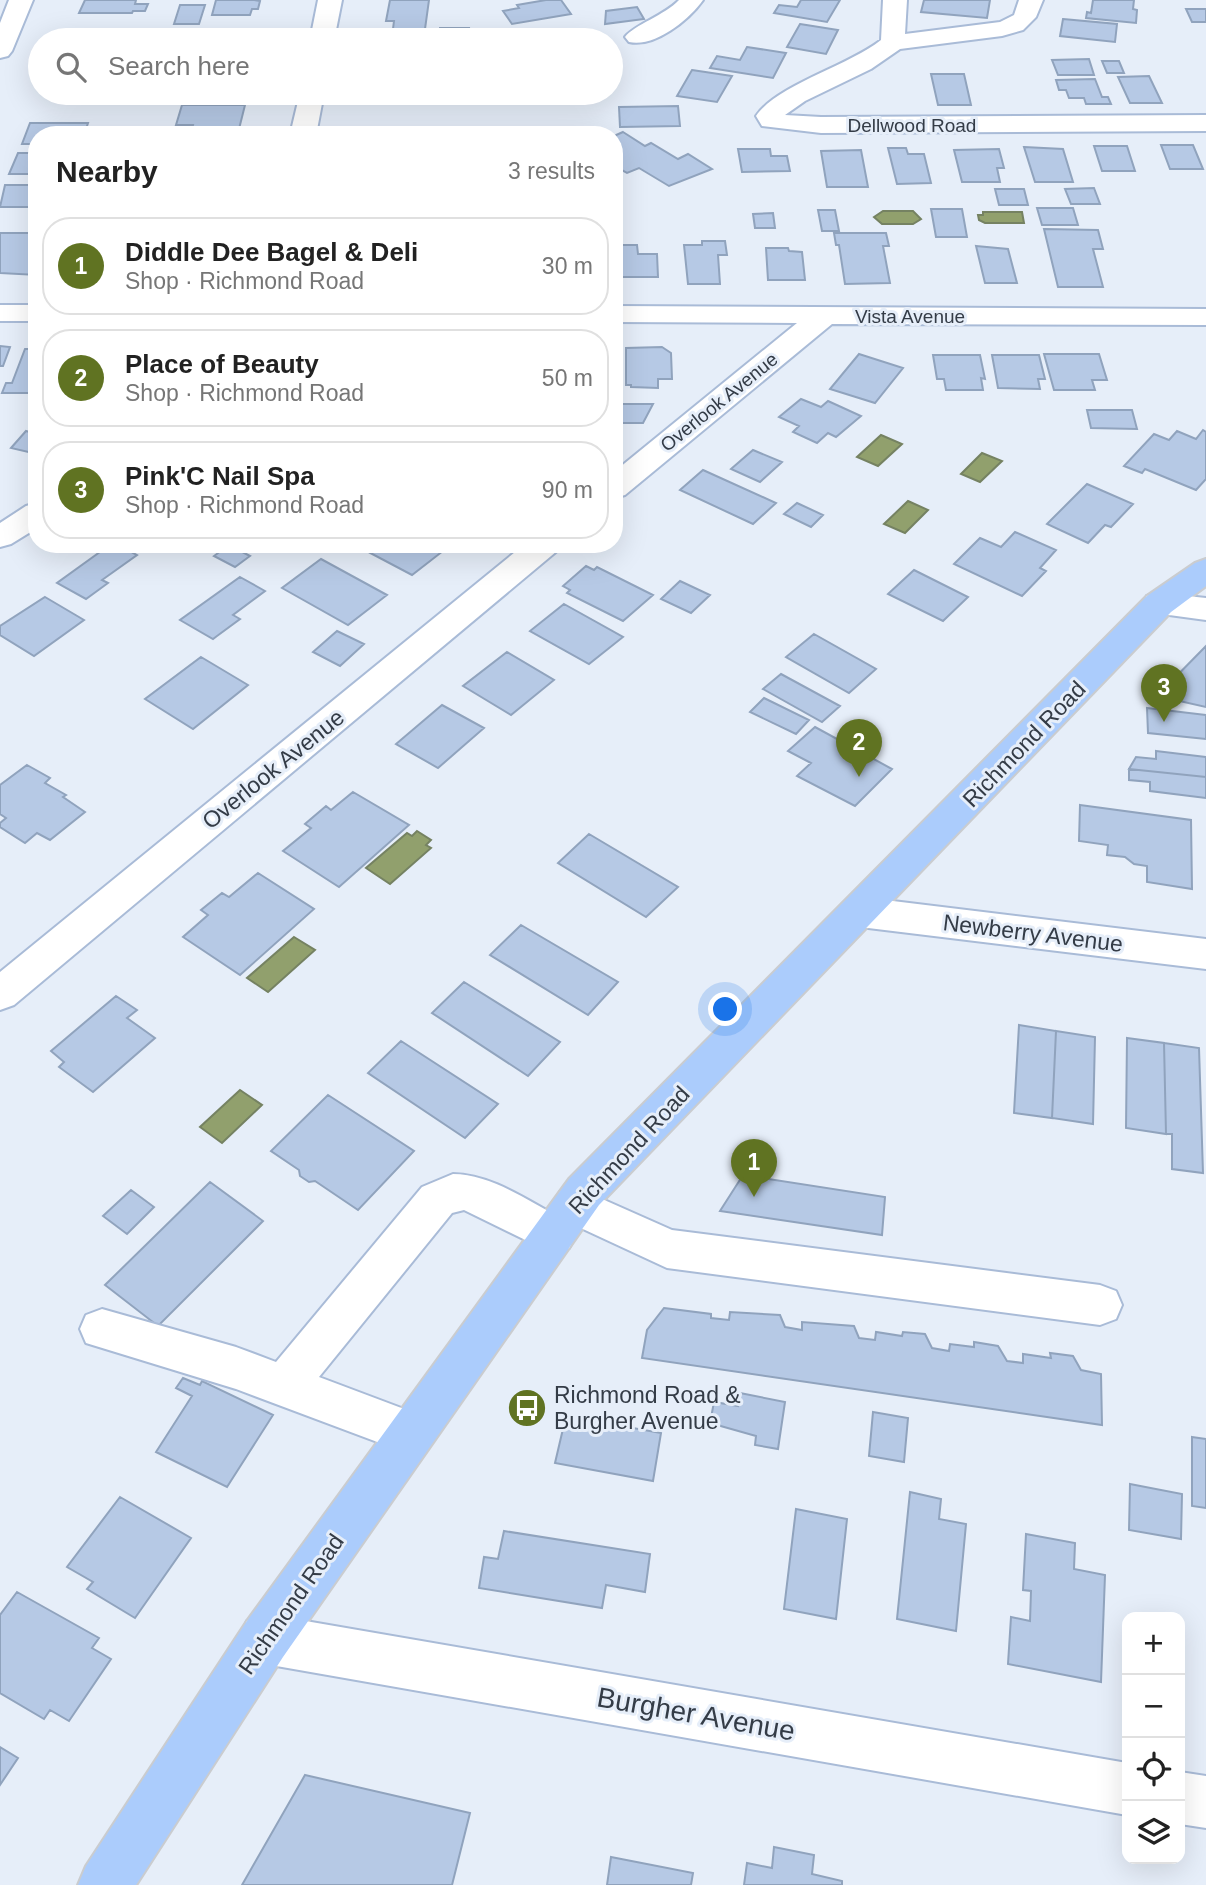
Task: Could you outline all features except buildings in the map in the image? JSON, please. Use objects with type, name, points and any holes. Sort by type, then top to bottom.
[{"type":"main road","name":"Richmond Road","points":[[105,1885],[265,1639],[584,1192],[1160,604],[1206,570]]},
{"type":"street","points":[[0,51],[21,0]]},
{"type":"street","points":[[324,28],[330,0]]},
{"type":"street","points":[[637,37],[667,23],[691,0]]},
{"type":"street","points":[[895,0],[893,43],[1009,27],[1026,18],[1031,0]]},
{"type":"street","name":"Dellwood Road","points":[[893,43],[874,60],[797,98],[768,116],[771,121],[781,124],[821,125],[1206,123]]},
{"type":"street","points":[[305,126],[309,105]]},
{"type":"street","points":[[0,313],[28,313]]},
{"type":"street","name":"Vista Avenue","points":[[623,314],[1206,317]]},
{"type":"street","name":"Overlook Avenue","points":[[623,481],[825,315]]},
{"type":"street","points":[[0,537],[28,519]]},
{"type":"street","name":"Overlook Avenue","points":[[0,994],[535,553]]},
{"type":"street","points":[[1160,604],[1206,609]]},
{"type":"street","name":"Newberry Avenue","points":[[860,912],[1206,954]]},
{"type":"street","points":[[284,1386],[438,1200],[453,1192],[470,1192],[667,1249],[1100,1305]]},
{"type":"street","points":[[102,1329],[236,1368],[412,1433]]},
{"type":"street","name":"Burgher Avenue","points":[[265,1639],[1122,1788]]},
{"type":"street","points":[[1185,1799],[1206,1802]]},
{"type":"shaded area","points":[[883,211],[913,211],[921,219],[913,224],[882,224],[874,217]]},
{"type":"shaded area","points":[[983,212],[1022,212],[1024,223],[985,223],[979,220],[978,215],[983,215]]},
{"type":"shaded area","points":[[881,435],[902,444],[878,466],[857,457]]},
{"type":"shaded area","points":[[982,453],[1002,461],[980,482],[961,474]]},
{"type":"shaded area","points":[[908,501],[928,510],[905,533],[884,524]]},
{"type":"shaded area","points":[[417,831],[431,840],[426,845],[431,848],[390,884],[366,868],[407,833],[412,836]]},
{"type":"shaded area","points":[[294,937],[315,950],[268,992],[247,978]]},
{"type":"shaded area","points":[[240,1090],[262,1105],[222,1143],[200,1127]]},
{"type":"place","name":"Pink'C Nail Spa","points":[[1164,722]]},
{"type":"place","name":"Place of Beauty","points":[[859,777]]},
{"type":"place","name":"Diddle Dee Bagel & Deli","points":[[754,1197]]},
{"type":"place","name":"Richmond Road & Burgher Avenue","points":[[527,1408]]}]
